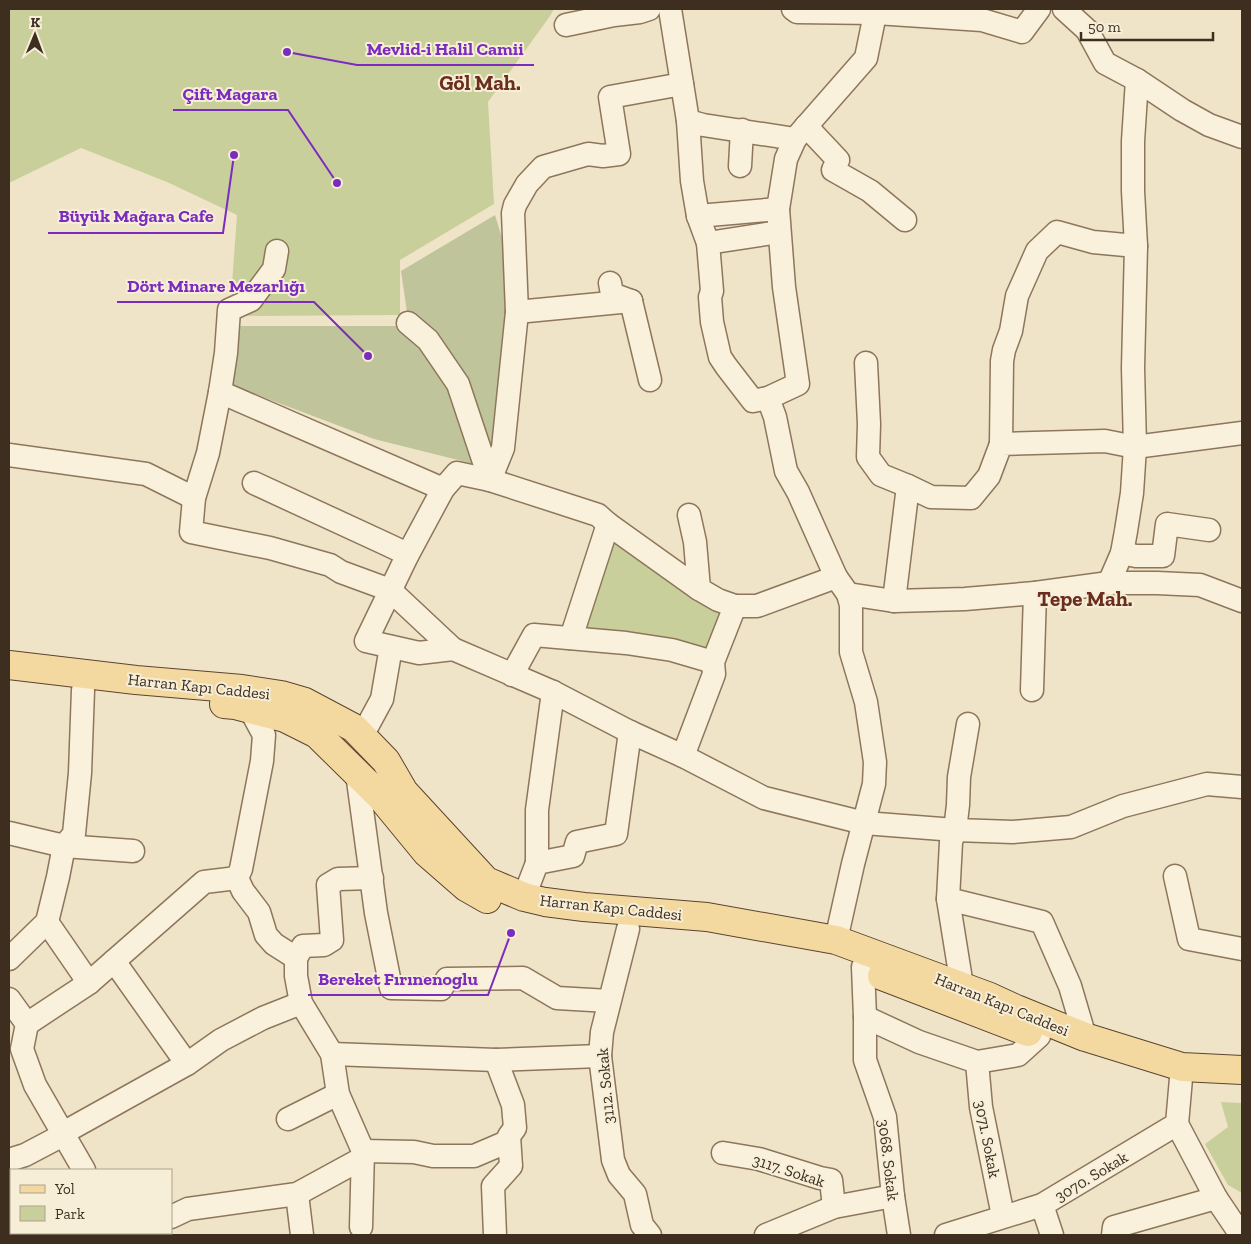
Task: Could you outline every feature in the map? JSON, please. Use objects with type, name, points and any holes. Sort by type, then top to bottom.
[{"type":"main road","name":"Harran Kapı Caddesi","points":[[9,665],[136,680],[242,689],[281,695],[305,702],[354,728],[386,761],[404,792],[486,881],[524,897],[544,902],[584,907],[706,917],[836,940],[962,986],[1085,1037],[1182,1071],[1242,1070]]},
{"type":"main road","name":"Harran Kapı Caddesi","points":[[9,678],[83,690],[235,705],[286,718],[317,734],[381,797],[428,853],[466,887],[503,909],[563,922],[628,929],[738,934],[783,944],[862,967],[957,1006],[1111,1063],[1182,1071],[1242,1082]]},
{"type":"street","points":[[566,25],[649,9]]},
{"type":"street","points":[[670,9],[688,121],[692,181],[698,216],[708,242],[712,291],[710,305],[714,331],[720,356],[753,400],[768,398],[798,384],[784,287],[779,232],[778,209],[786,159],[800,132],[866,58],[876,11]]},
{"type":"street","points":[[793,9],[797,12],[876,11],[982,20],[1022,32],[1039,9]]},
{"type":"street","points":[[1064,9],[1087,30],[1105,63],[1137,80],[1182,110],[1209,125],[1242,137]]},
{"type":"street","points":[[1135,584],[1129,555],[1135,446],[1133,368],[1136,246],[1133,141],[1137,80]]},
{"type":"street","points":[[490,480],[503,448],[517,312],[513,213],[515,205],[526,184],[544,167],[588,154],[603,156],[619,154],[610,97],[682,84]]},
{"type":"street","points":[[688,121],[742,130],[800,132],[838,160],[832,170],[870,191],[905,220]]},
{"type":"street","points":[[740,166],[742,130]]},
{"type":"street","points":[[698,216],[778,209]]},
{"type":"street","points":[[708,242],[779,232]]},
{"type":"street","points":[[866,364],[869,424],[868,456],[881,475],[931,497],[970,498],[989,476],[1001,444],[1004,350],[1012,331],[1018,296],[1037,251],[1057,232],[1093,242],[1136,246]]},
{"type":"street","points":[[277,251],[274,269],[251,300],[229,310],[226,353],[220,392],[208,453],[194,498],[191,532],[270,548],[321,563],[390,590],[453,649],[553,692],[764,798],[864,823],[955,830],[1013,832],[1071,827],[1123,806],[1207,784],[1242,787]]},
{"type":"street","points":[[610,283],[612,294],[631,301]]},
{"type":"street","points":[[517,312],[631,301]]},
{"type":"street","points":[[631,301],[650,380]]},
{"type":"street","points":[[408,323],[428,340],[458,384],[490,480]]},
{"type":"street","points":[[220,392],[443,489]]},
{"type":"street","points":[[768,398],[775,417],[786,471],[798,492],[851,605],[851,652],[866,702],[875,762],[874,784],[836,940]]},
{"type":"street","points":[[1001,444],[1105,441],[1135,446],[1242,433]]},
{"type":"street","points":[[9,455],[146,474],[194,498]]},
{"type":"street","points":[[453,649],[419,653],[366,641],[407,556],[443,489],[457,472],[490,480],[598,515],[699,588],[718,600],[735,606],[757,606],[842,585],[894,601],[965,599],[1035,593],[1109,583],[1157,583],[1200,585],[1242,601]]},
{"type":"street","points":[[254,483],[401,551],[407,556]]},
{"type":"street","points":[[894,601],[908,486]]},
{"type":"street","points":[[689,515],[696,542],[699,588]]},
{"type":"street","points":[[571,638],[608,524]]},
{"type":"street","points":[[1129,555],[1163,556],[1167,524],[1209,530]]},
{"type":"street","points":[[1109,583],[1129,555]]},
{"type":"street","points":[[1032,690],[1035,593]]},
{"type":"street","points":[[683,756],[714,674],[713,662],[735,606]]},
{"type":"street","points":[[512,675],[534,635],[626,643],[672,650],[713,662]]},
{"type":"street","points":[[362,736],[382,699],[391,647]]},
{"type":"street","points":[[83,690],[80,773],[74,834],[64,846],[47,922],[89,983]]},
{"type":"street","points":[[524,897],[536,864],[537,810],[553,692]]},
{"type":"street","points":[[237,878],[241,870],[262,761],[264,736],[250,708]]},
{"type":"street","points":[[962,986],[948,898],[951,842],[955,830],[959,777],[968,724]]},
{"type":"street","points":[[536,864],[573,856],[577,842],[616,834],[630,732]]},
{"type":"street","points":[[357,773],[376,913],[391,988],[441,989],[447,979],[523,978],[557,998],[610,1000]]},
{"type":"street","points":[[9,833],[64,846],[133,851]]},
{"type":"street","points":[[1175,876],[1189,939],[1242,949]]},
{"type":"street","points":[[237,878],[243,891],[259,912],[266,935],[274,944],[296,958]]},
{"type":"street","points":[[83,1169],[35,1085],[22,1049],[27,1024],[89,983],[204,882],[237,878]]},
{"type":"street","points":[[361,1227],[363,1154],[338,1094],[332,1054],[301,1003],[296,976],[296,958],[303,946],[324,945],[332,940],[328,885],[338,879],[372,878]]},
{"type":"street","points":[[948,898],[1042,922],[1070,986],[1085,1037]]},
{"type":"street","points":[[9,959],[18,936],[47,922]]},
{"type":"street","name":"3112. Sokak","points":[[628,929],[602,1032],[600,1056],[613,1160],[619,1175],[635,1194],[642,1225],[650,1235]]},
{"type":"street","points":[[114,960],[187,1064]]},
{"type":"street","name":"3068. Sokak","points":[[862,967],[865,1060],[885,1117],[899,1235]]},
{"type":"street","points":[[9,999],[27,1024]]},
{"type":"street","points":[[9,1160],[25,1155],[187,1064],[221,1040],[263,1018],[301,1003]]},
{"type":"street","points":[[865,1017],[918,1042],[977,1062],[1018,1056],[1039,1036]]},
{"type":"street","points":[[332,1054],[496,1060],[600,1056]]},
{"type":"street","points":[[495,1235],[493,1186],[511,1166],[509,1141],[515,1128],[513,1105],[496,1060]]},
{"type":"street","name":"3071. Sokak","points":[[977,1062],[981,1107],[998,1224]]},
{"type":"street","points":[[1182,1071],[1177,1124],[1216,1198],[1241,1235]]},
{"type":"street","points":[[288,1119],[338,1094]]},
{"type":"street","name":"3070. Sokak","points":[[946,1235],[998,1224],[1042,1205],[1177,1124]]},
{"type":"street","points":[[172,1217],[188,1209],[297,1194],[363,1154],[414,1152],[432,1156],[474,1156],[509,1141]]},
{"type":"street","name":"3117. Sokak","points":[[723,1153],[759,1159],[831,1180],[834,1208]]},
{"type":"street","points":[[297,1194],[302,1235]]},
{"type":"street","points":[[766,1235],[834,1208],[893,1196]]},
{"type":"street","points":[[1113,1235],[1114,1227],[1156,1226],[1216,1198]]},
{"type":"street","points":[[1042,1205],[1052,1235]]},
{"type":"green space","points":[[9,9],[554,9],[488,102],[494,204],[400,260],[400,315],[235,316],[232,284],[237,215],[167,182],[81,148],[9,183]]},
{"type":"green space","points":[[495,215],[509,261],[497,446],[478,465],[374,439],[231,385],[235,326],[409,326],[401,271]]},
{"type":"green space","points":[[608,534],[724,612],[709,653],[576,634]]},
{"type":"green space","points":[[1221,1102],[1242,1103],[1242,1193],[1228,1185],[1205,1144],[1228,1127]]},
{"type":"place","name":"Mevlid-i Halil Camii","points":[[287,52]]},
{"type":"place","name":"Büyük Mağara Cafe","points":[[234,155]]},
{"type":"place","name":"Çift Magara","points":[[337,183]]},
{"type":"place","name":"Dört Minare Mezarlığı","points":[[368,356]]},
{"type":"place","name":"Bereket Fırınenoglu","points":[[511,933]]},
{"type":"district","name":"Göl Mah.","points":[[480,83]]},
{"type":"district","name":"Tepe Mah.","points":[[1085,599]]}]
